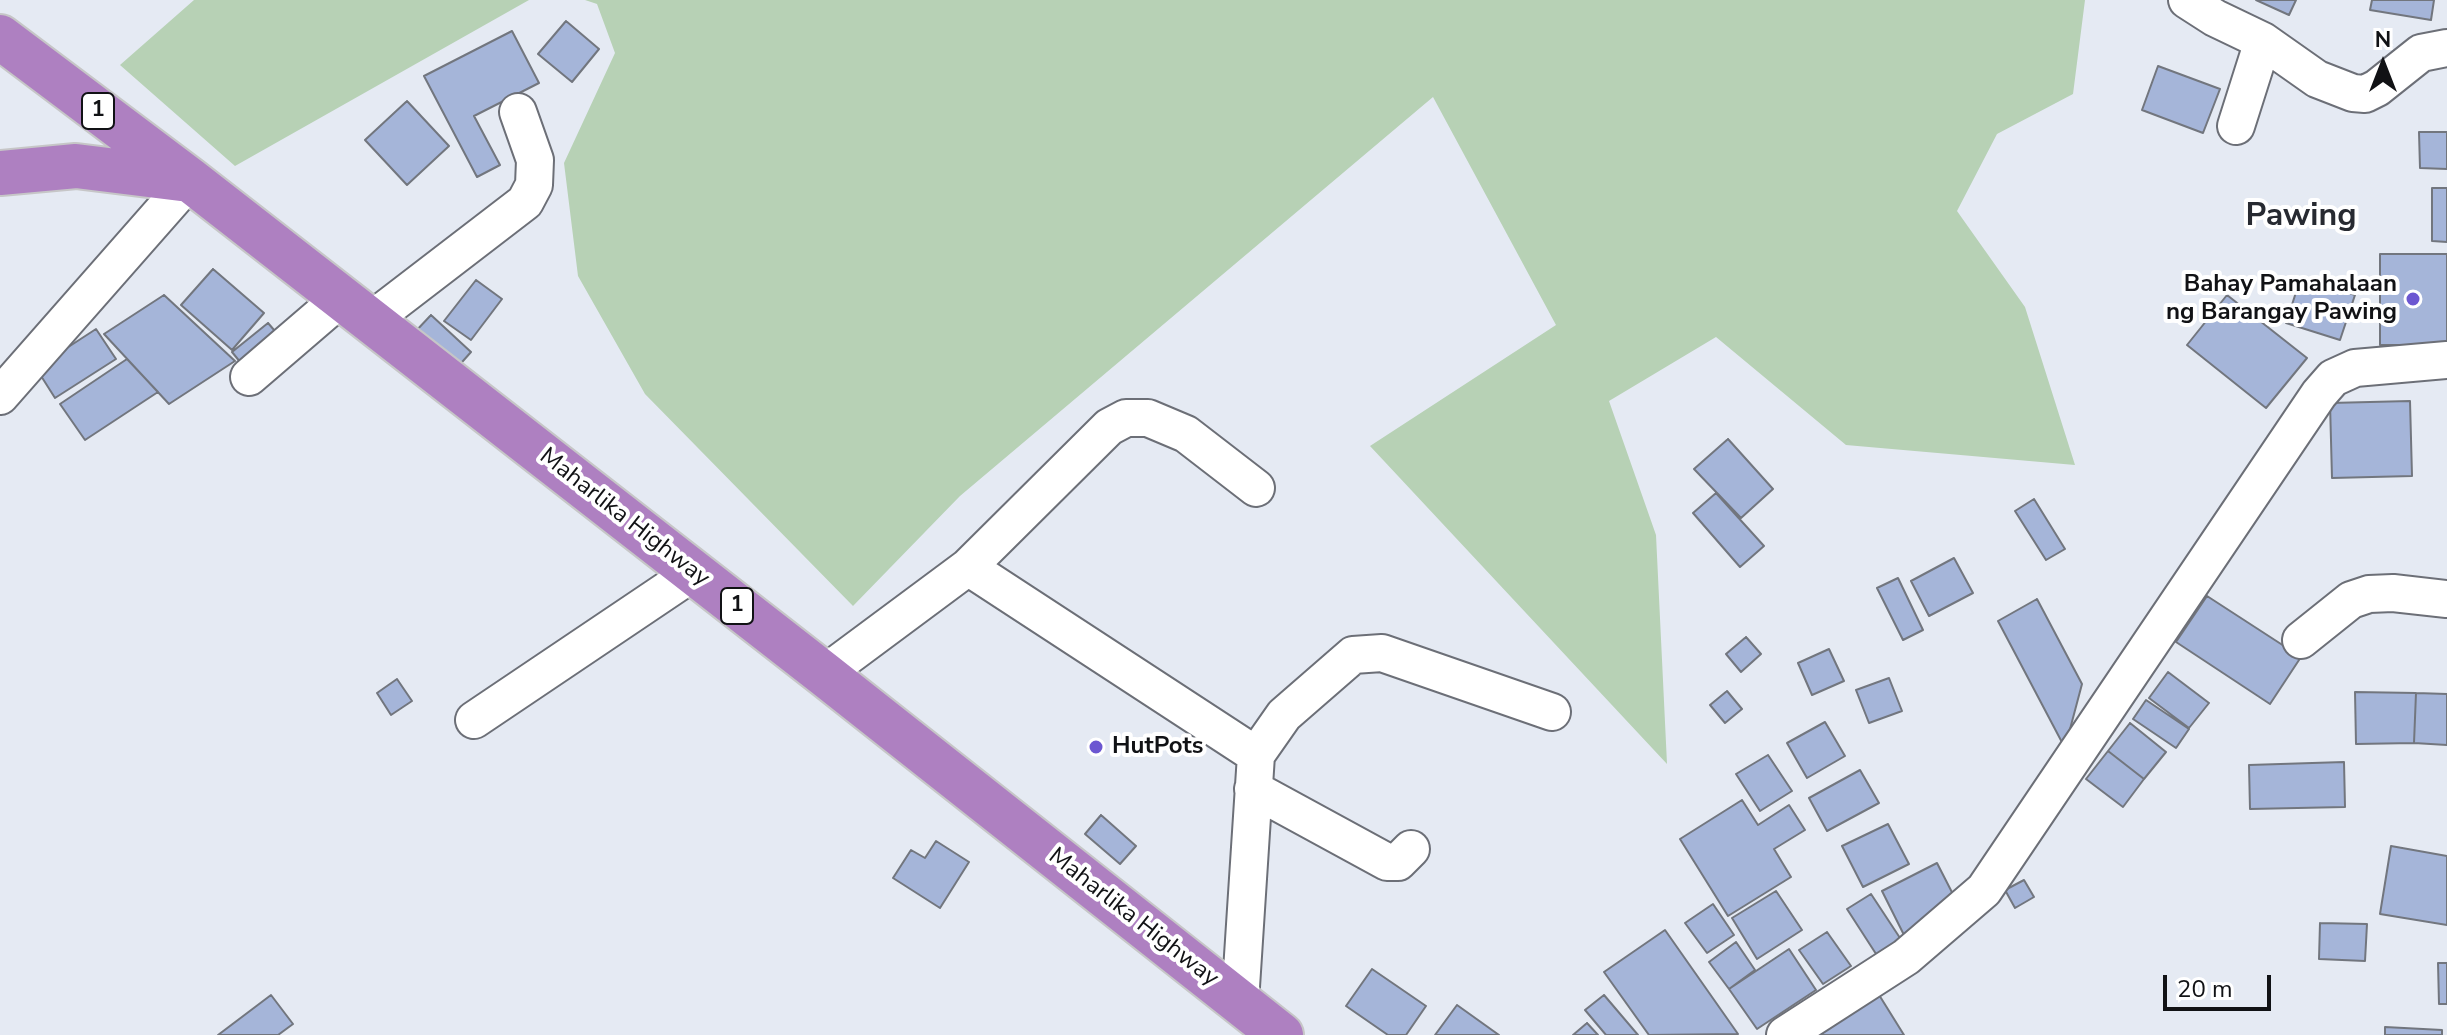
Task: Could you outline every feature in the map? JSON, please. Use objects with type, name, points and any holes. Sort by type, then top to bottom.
[{"type":"highway","name":"Maharlika Highway","points":[[0,37],[190,180],[694,572],[1281,1035]]},
{"type":"highway","points":[[0,173],[76,166],[190,180]]},
{"type":"street","points":[[2187,0],[2215,18],[2263,41],[2317,79],[2353,93],[2365,94],[2377,88],[2421,53],[2447,48]]},
{"type":"street","points":[[2236,126],[2263,41]]},
{"type":"street","points":[[249,377],[525,202],[534,185],[535,160],[518,112]]},
{"type":"street","points":[[0,396],[190,180]]},
{"type":"street","points":[[1785,1035],[1906,957],[1984,890],[2310,407],[2333,378],[2355,368],[2447,360]]},
{"type":"street","points":[[824,674],[968,567],[1109,427],[1126,418],[1148,418],[1186,434],[1256,488]]},
{"type":"street","points":[[968,567],[1254,772],[1387,862],[1398,862],[1411,849]]},
{"type":"street","points":[[474,720],[694,572]]},
{"type":"street","points":[[2301,640],[2351,600],[2369,594],[2393,593],[2447,599]]},
{"type":"street","points":[[1240,1002],[1254,772],[1284,715],[1353,655],[1382,653],[1552,712]]},
{"type":"green space","points":[[194,0],[529,0],[235,166],[120,65]]},
{"type":"green space","points":[[585,0],[2085,0],[2073,94],[1997,134],[1957,211],[2025,307],[2075,465],[1846,445],[1716,337],[1609,401],[1656,535],[1667,764],[1370,446],[1556,325],[1433,97],[960,496],[853,606],[645,394],[578,276],[564,163],[615,53],[597,4]]},
{"type":"building","points":[[2256,0],[2296,0],[2289,15]]},
{"type":"building","points":[[2372,0],[2434,0],[2431,20],[2370,10]]},
{"type":"building","points":[[566,21],[599,49],[572,82],[538,54]]},
{"type":"building","points":[[512,31],[539,83],[474,116],[500,165],[477,177],[424,76]]},
{"type":"building","points":[[2158,66],[2220,89],[2203,133],[2142,110]]},
{"type":"building","points":[[407,101],[449,146],[407,185],[365,140]]},
{"type":"building","points":[[2419,132],[2447,132],[2447,169],[2420,168]]},
{"type":"building","points":[[2432,188],[2447,188],[2447,242],[2432,241]]},
{"type":"building","name":"Bahay Pamahalaan ng Barangay Pawing","points":[[2380,254],[2447,254],[2447,345],[2380,345]]},
{"type":"building","points":[[213,269],[264,313],[232,350],[181,305]]},
{"type":"building","points":[[2301,277],[2355,295],[2340,340],[2286,323]]},
{"type":"building","points":[[476,280],[502,299],[471,340],[444,321]]},
{"type":"building","points":[[164,295],[235,361],[169,404],[104,334]]},
{"type":"building","points":[[2227,295],[2307,358],[2266,408],[2187,345]]},
{"type":"building","points":[[431,315],[471,352],[455,370],[415,332]]},
{"type":"building","points":[[268,323],[281,338],[245,368],[232,352]]},
{"type":"building","points":[[96,329],[116,359],[55,398],[36,368]]},
{"type":"building","points":[[127,359],[158,392],[85,440],[60,404]]},
{"type":"building","points":[[2410,401],[2412,476],[2332,478],[2330,403]]},
{"type":"building","points":[[1728,439],[1773,489],[1741,518],[1694,469]]},
{"type":"building","points":[[1716,493],[1764,546],[1740,567],[1693,513]]},
{"type":"building","points":[[2034,499],[2065,549],[2046,560],[2015,511]]},
{"type":"building","points":[[1954,558],[1973,593],[1929,616],[1911,581]]},
{"type":"building","points":[[1898,578],[1923,630],[1903,640],[1877,588]]},
{"type":"building","points":[[2207,596],[2301,657],[2270,704],[2176,642]]},
{"type":"building","points":[[2037,599],[2082,684],[2065,748],[1998,621]]},
{"type":"building","points":[[1746,637],[1761,654],[1741,672],[1726,654]]},
{"type":"building","points":[[1829,649],[1844,681],[1812,695],[1798,663]]},
{"type":"building","points":[[2168,672],[2209,703],[2189,728],[2149,698]]},
{"type":"building","points":[[1889,678],[1902,711],[1869,723],[1856,690]]},
{"type":"building","points":[[397,679],[412,701],[391,715],[377,693]]},
{"type":"building","points":[[1727,691],[1742,709],[1725,723],[1710,705]]},
{"type":"building","points":[[2355,692],[2416,693],[2414,743],[2356,744]]},
{"type":"building","points":[[2416,693],[2447,694],[2447,745],[2414,743]]},
{"type":"building","points":[[2146,700],[2189,729],[2176,748],[2133,719]]},
{"type":"building","points":[[1825,722],[1845,756],[1807,778],[1787,743]]},
{"type":"building","points":[[2130,723],[2166,752],[2144,779],[2108,751]]},
{"type":"building","points":[[2108,751],[2144,779],[2123,807],[2086,779]]},
{"type":"building","points":[[1768,755],[1792,791],[1760,811],[1736,774]]},
{"type":"building","points":[[2344,762],[2345,807],[2250,809],[2249,765]]},
{"type":"building","points":[[1860,770],[1879,803],[1827,831],[1809,798]]},
{"type":"building","points":[[1742,800],[1758,825],[1789,805],[1805,830],[1774,849],[1791,877],[1728,916],[1680,839]]},
{"type":"building","points":[[1101,815],[1136,846],[1120,864],[1085,834]]},
{"type":"building","points":[[1888,824],[1909,864],[1863,887],[1842,846]]},
{"type":"building","points":[[936,841],[969,862],[940,908],[893,878],[911,850],[925,858]]},
{"type":"building","points":[[2391,846],[2447,856],[2447,925],[2380,914]]},
{"type":"building","points":[[1937,863],[1959,906],[1904,935],[1882,891]]},
{"type":"building","points":[[2024,880],[2034,897],[2015,908],[2005,890]]},
{"type":"building","points":[[1776,891],[1802,930],[1757,959],[1732,918]]},
{"type":"building","points":[[1871,894],[1902,941],[1878,957],[1847,909]]},
{"type":"building","points":[[1713,904],[1734,935],[1707,953],[1685,923]]},
{"type":"building","points":[[2320,923],[2367,924],[2365,961],[2319,959]]},
{"type":"building","points":[[1665,930],[1738,1034],[1649,1035],[1604,972]]},
{"type":"building","points":[[1827,932],[1851,966],[1823,984],[1799,950]]},
{"type":"building","points":[[1736,942],[1755,970],[1729,989],[1709,962]]},
{"type":"building","points":[[1789,949],[1816,990],[1757,1029],[1729,989]]},
{"type":"building","points":[[2438,963],[2447,963],[2447,1004],[2439,1004]]},
{"type":"building","points":[[1372,969],[1426,1006],[1406,1035],[1388,1035],[1346,1006]]},
{"type":"building","points":[[1871,982],[1904,1035],[1817,1035]]},
{"type":"building","points":[[271,995],[293,1024],[278,1035],[218,1035]]},
{"type":"building","points":[[1604,995],[1638,1035],[1606,1035],[1585,1010]]},
{"type":"building","points":[[1457,1005],[1499,1035],[1435,1035]]},
{"type":"building","points":[[1587,1023],[1598,1035],[1573,1035]]},
{"type":"building","points":[[2385,1027],[2442,1030],[2442,1035],[2385,1035]]},
{"type":"place","name":"Bahay Pamahalaan ng Barangay Pawing","points":[[2413,299]]},
{"type":"place","name":"HutPots","points":[[1096,747]]},
{"type":"district","name":"Pawing","points":[[2301,217]]}]
